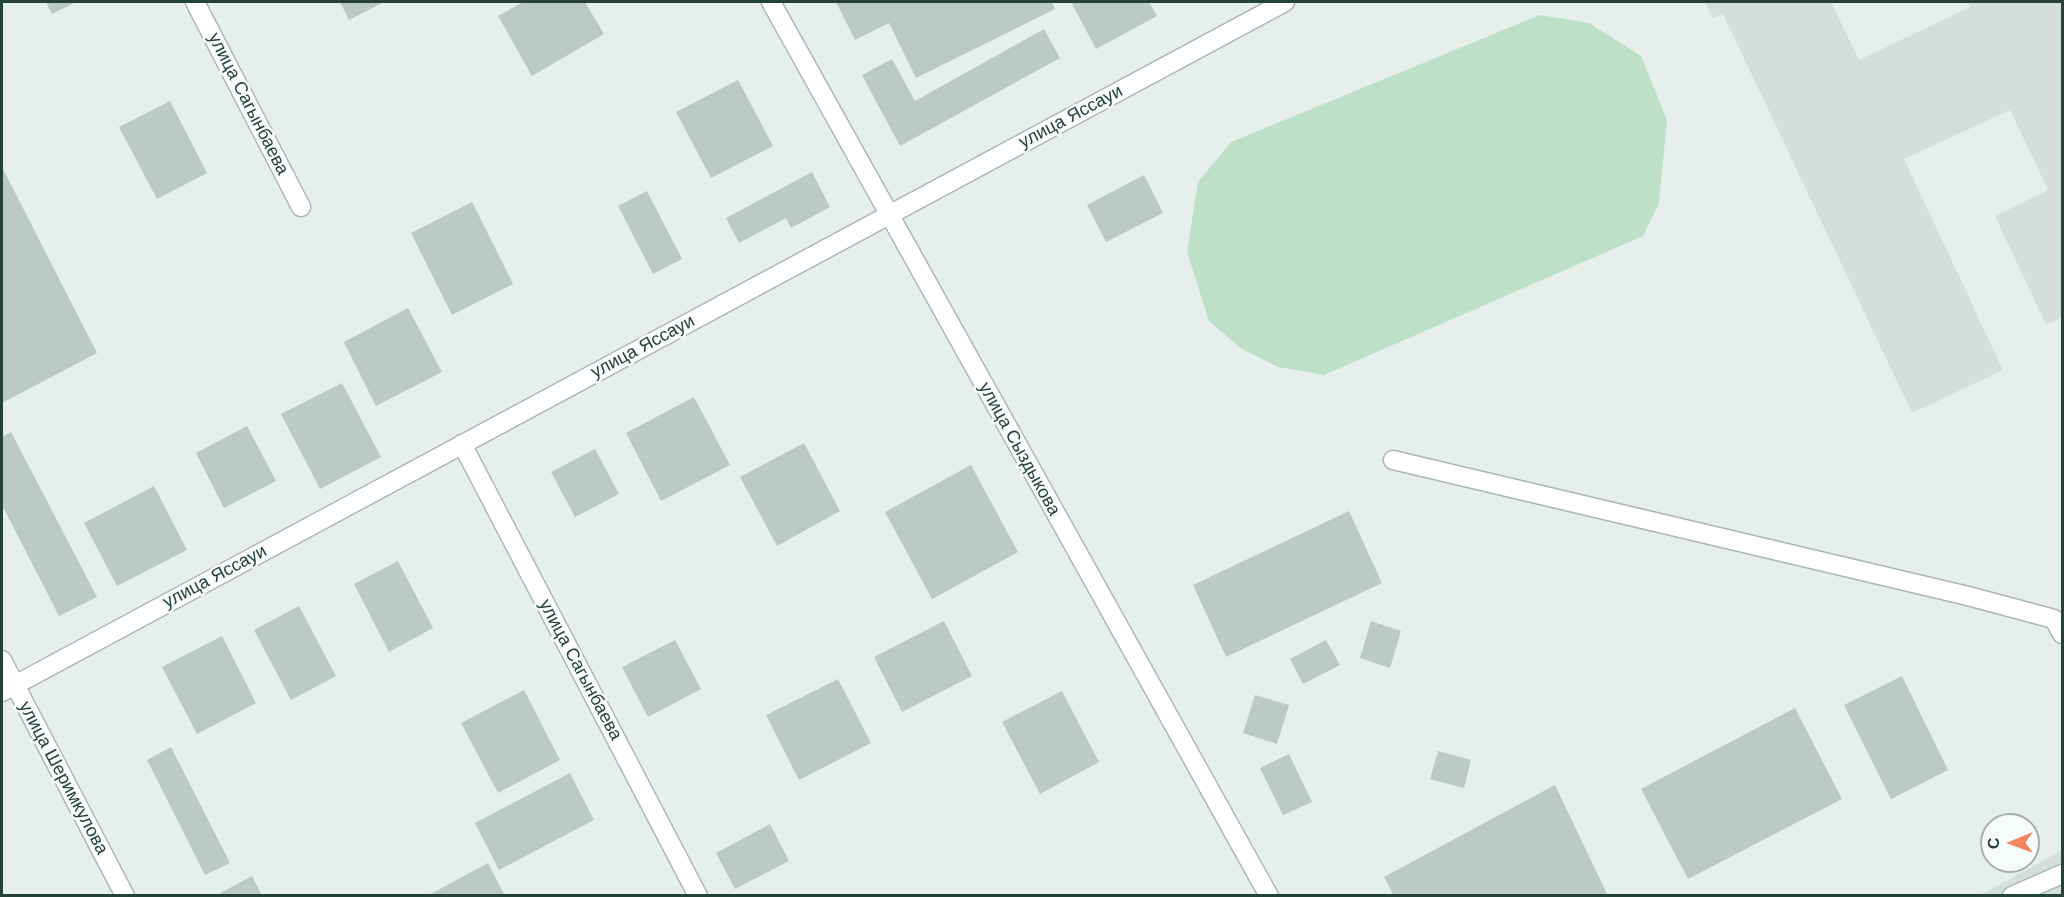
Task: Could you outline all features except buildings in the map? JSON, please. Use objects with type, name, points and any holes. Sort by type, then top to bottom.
[{"type":"street","name":"улица Сагынбаева","points":[[195,2],[301,207]]},
{"type":"street","name":"улица Сыздыкова","points":[[771,2],[1269,896]]},
{"type":"street","name":"улица Яссауи","points":[[8,689],[1286,2]]},
{"type":"street","name":"улица Сагынбаева","points":[[462,444],[698,896]]},
{"type":"street","points":[[1393,460],[1968,596],[2054,619],[2062,634]]},
{"type":"street","name":"улица Шеримкулова","points":[[2,660],[8,689],[125,896]]},
{"type":"street","points":[[2012,896],[2062,874]]},
{"type":"shaded area","points":[[1705,2],[1831,2],[1859,60],[1970,7],[1968,2],[2062,2],[2062,317],[2046,325],[1995,216],[2048,190],[2010,110],[1904,159],[2003,370],[1912,413],[1723,14],[1713,18]]},
{"type":"shaded area","points":[[2062,850],[2062,895],[1981,895],[2021,873],[2040,873],[2040,862]]},
{"type":"green space","points":[[1540,15],[1589,23],[1641,56],[1667,120],[1659,203],[1643,236],[1324,375],[1278,367],[1242,349],[1209,321],[1187,252],[1198,182],[1231,142]]}]
